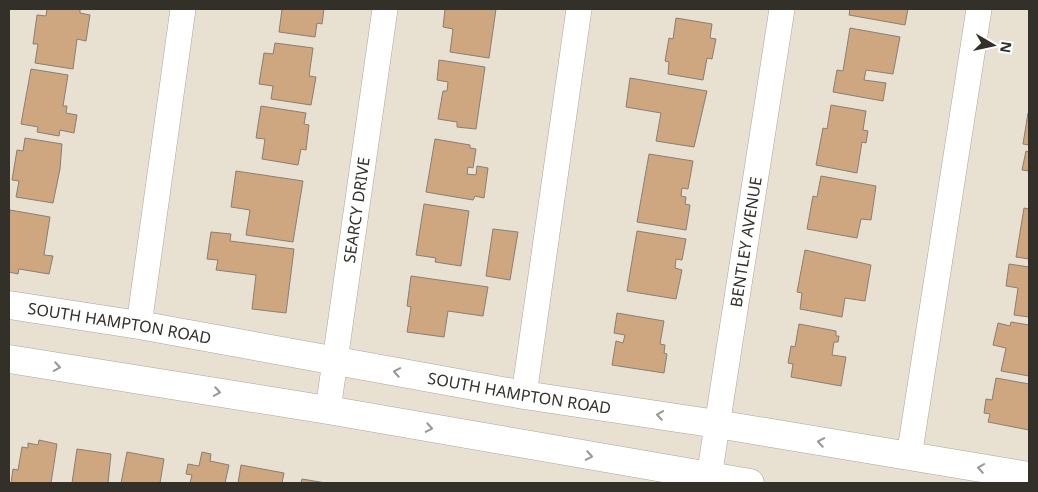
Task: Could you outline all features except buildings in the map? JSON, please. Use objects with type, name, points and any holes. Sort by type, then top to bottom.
[{"type":"main road","name":"SOUTH HAMPTON ROAD","points":[[9,305],[140,325],[524,395],[717,424],[1029,476]]},
{"type":"main road","points":[[9,359],[328,410],[750,483]]},
{"type":"street","points":[[140,325],[183,9]]},
{"type":"street","name":"SEARCY DRIVE","points":[[328,410],[384,9]]},
{"type":"street","points":[[524,395],[579,9]]},
{"type":"street","name":"BENTLEY AVENUE","points":[[709,477],[782,9]]},
{"type":"street","points":[[910,457],[979,9]]}]
